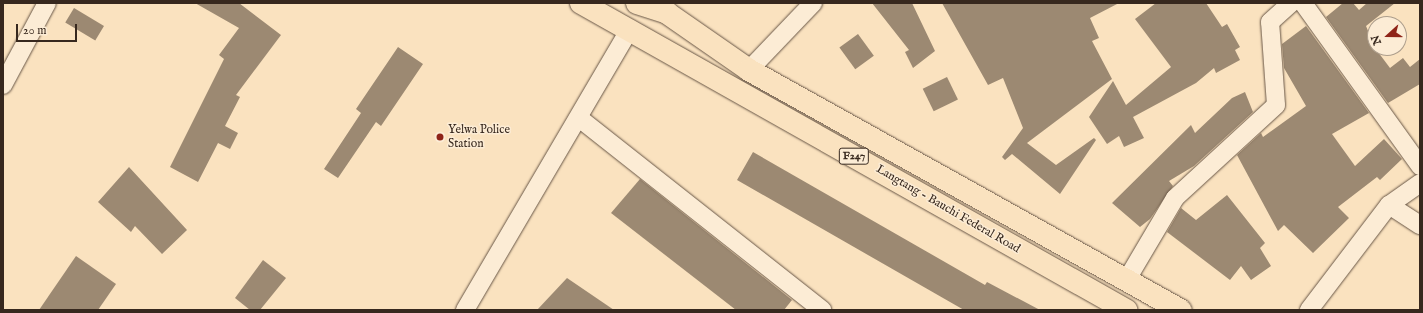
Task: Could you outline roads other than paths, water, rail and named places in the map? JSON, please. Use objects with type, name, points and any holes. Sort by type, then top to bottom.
[{"type":"main road","name":"Langtang - Bauchi Federal Road","points":[[581,3],[630,29],[1126,310]]},
{"type":"main road","name":"F247","points":[[637,3],[672,8],[749,70],[1126,281],[1181,310]]},
{"type":"street","points":[[3,85],[47,3]]},
{"type":"street","points":[[749,70],[813,3]]},
{"type":"street","points":[[1126,281],[1175,198],[1276,105],[1270,22],[1292,3]]},
{"type":"street","points":[[1303,3],[1420,166]]},
{"type":"street","points":[[465,310],[630,29]]},
{"type":"street","points":[[579,118],[822,310]]},
{"type":"street","points":[[1309,310],[1389,205],[1420,183]]},
{"type":"street","points":[[1389,205],[1420,226]]},
{"type":"place","name":"Yelwa Police Station","points":[[440,137]]}]
